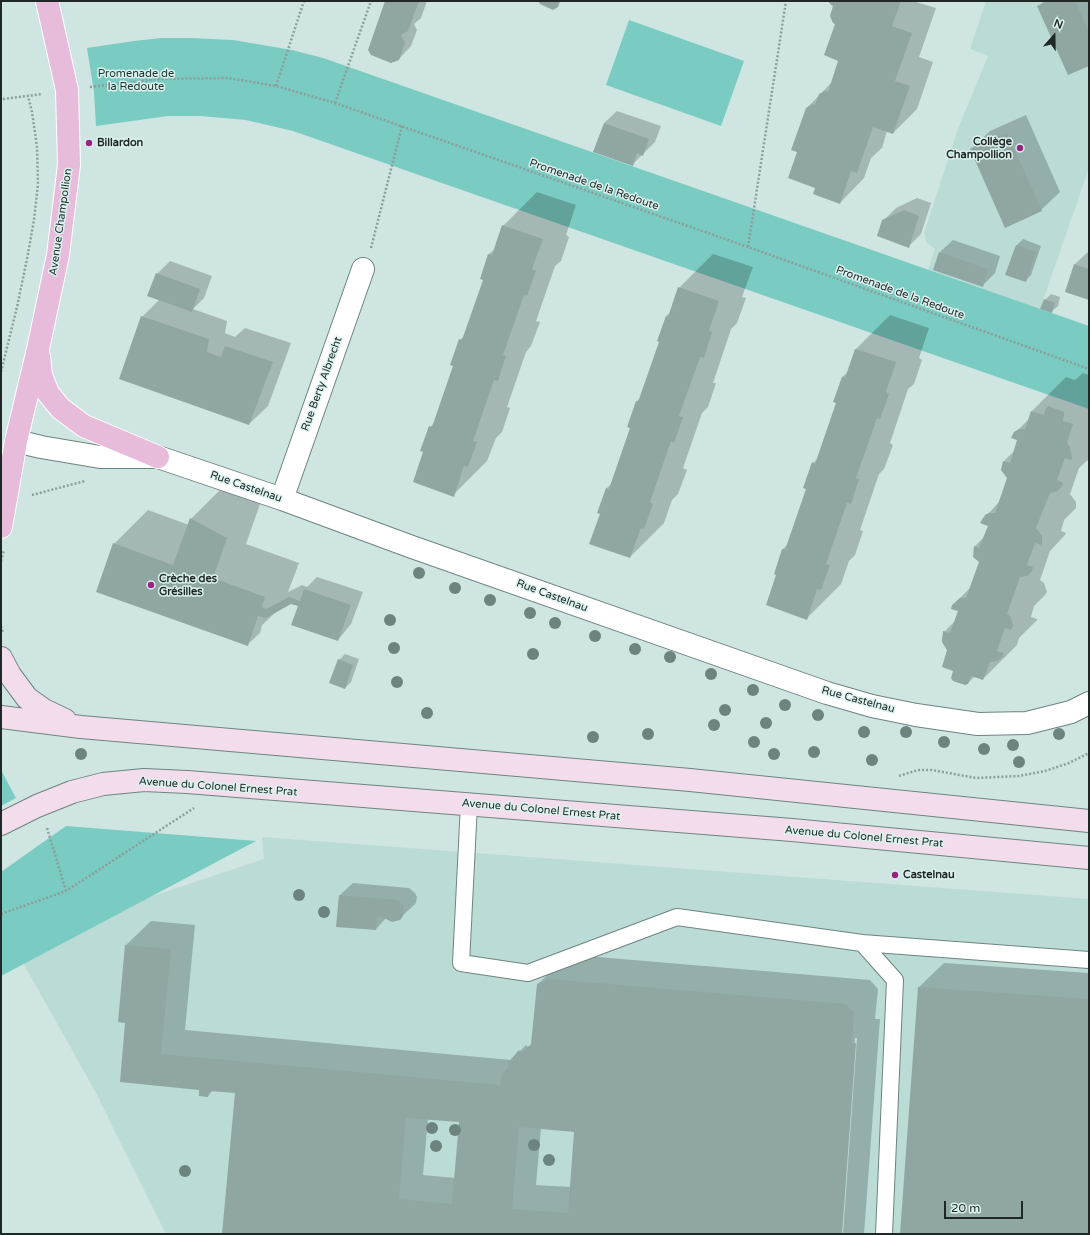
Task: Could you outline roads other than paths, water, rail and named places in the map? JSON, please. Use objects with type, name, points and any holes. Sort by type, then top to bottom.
[{"type":"main road","name":"Avenue Champollion","points":[[3,536],[9,439],[38,348],[58,255],[69,165],[67,90],[48,1]]},
{"type":"main road","points":[[38,348],[42,375],[48,393],[60,408],[84,426],[158,457]]},
{"type":"main road","points":[[1,658],[10,675],[27,698],[44,710],[81,728]]},
{"type":"main road","points":[[1,718],[81,728],[690,780],[1089,821]]},
{"type":"main road","name":"Avenue du Colonel Ernest Prat","points":[[1,824],[37,806],[72,792],[103,784],[144,780],[469,804],[784,830],[1089,858]]},
{"type":"street","name":"Rue Berty Albrecht","points":[[282,499],[363,269]]},
{"type":"street","name":"Rue Castelnau","points":[[9,439],[41,447],[100,457],[158,457],[282,499],[412,547],[828,693],[872,706],[916,715],[978,724],[1027,723],[1071,712],[1089,703]]},
{"type":"lane","points":[[469,804],[461,962],[528,973],[677,917],[862,943],[1089,960]]},
{"type":"lane","points":[[862,943],[896,980],[884,1234]]},
{"type":"place","name":"Billardon","points":[[89,143]]},
{"type":"place","name":"Collège Champollion","points":[[1020,148]]},
{"type":"place","name":"Crèche des Grésilles","points":[[151,585]]},
{"type":"place","name":"Castelnau","points":[[895,875]]},
{"type":"park label","name":"Promenade de la Redoute","points":[[136,80]]}]
